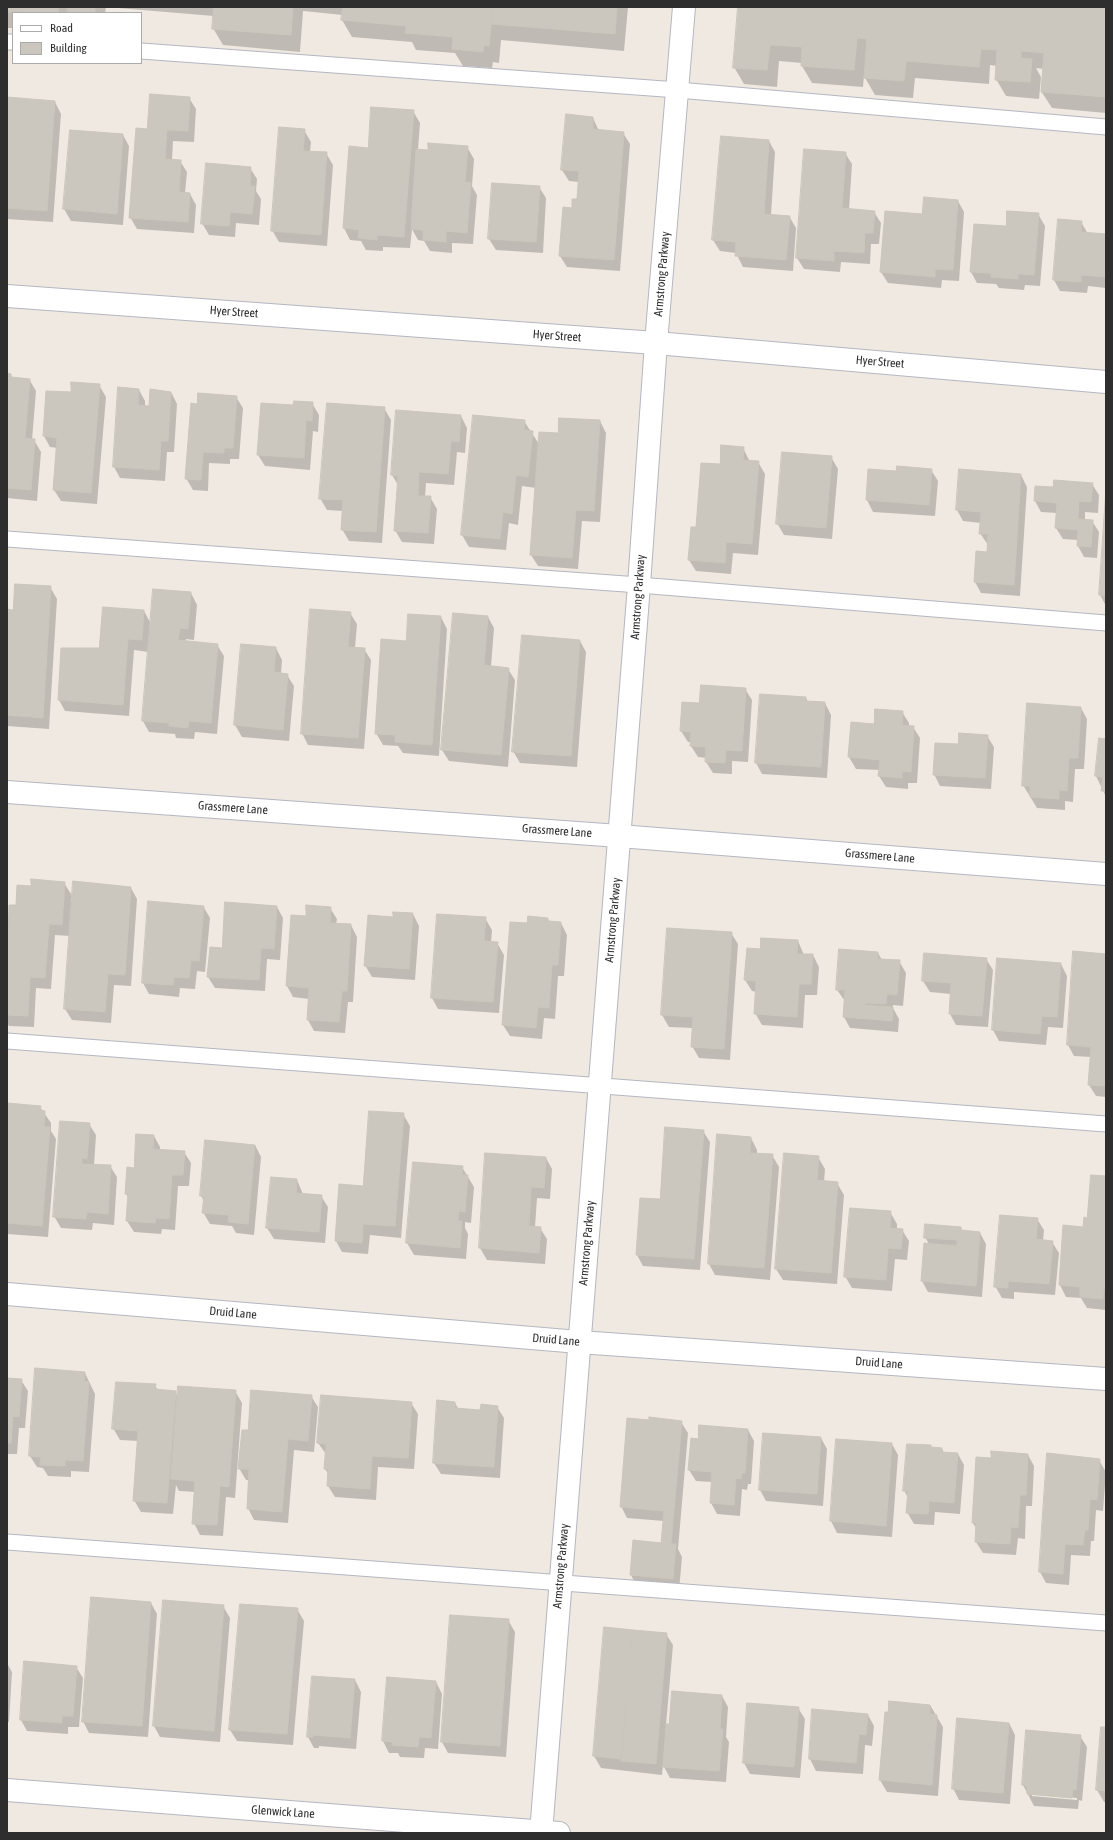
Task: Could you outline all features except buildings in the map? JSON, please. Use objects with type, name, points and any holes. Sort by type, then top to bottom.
[{"type":"street","name":"Armstrong Parkway","points":[[547,1833],[559,1582],[620,836],[656,343],[684,7]]},
{"type":"street","name":"Hyer Street","points":[[7,296],[656,343],[1106,382]]},
{"type":"street","name":"Grassmere Lane","points":[[7,792],[620,836],[1106,874]]},
{"type":"street","name":"Druid Lane","points":[[7,1294],[579,1342],[1106,1379]]},
{"type":"street","name":"Glenwick Lane","points":[[7,1790],[547,1833]]},
{"type":"lane","points":[[142,52],[678,90],[1106,127]]},
{"type":"lane","points":[[7,539],[639,585],[1106,623]]},
{"type":"lane","points":[[7,1041],[1106,1124]]},
{"type":"lane","points":[[7,1542],[1106,1623]]}]
